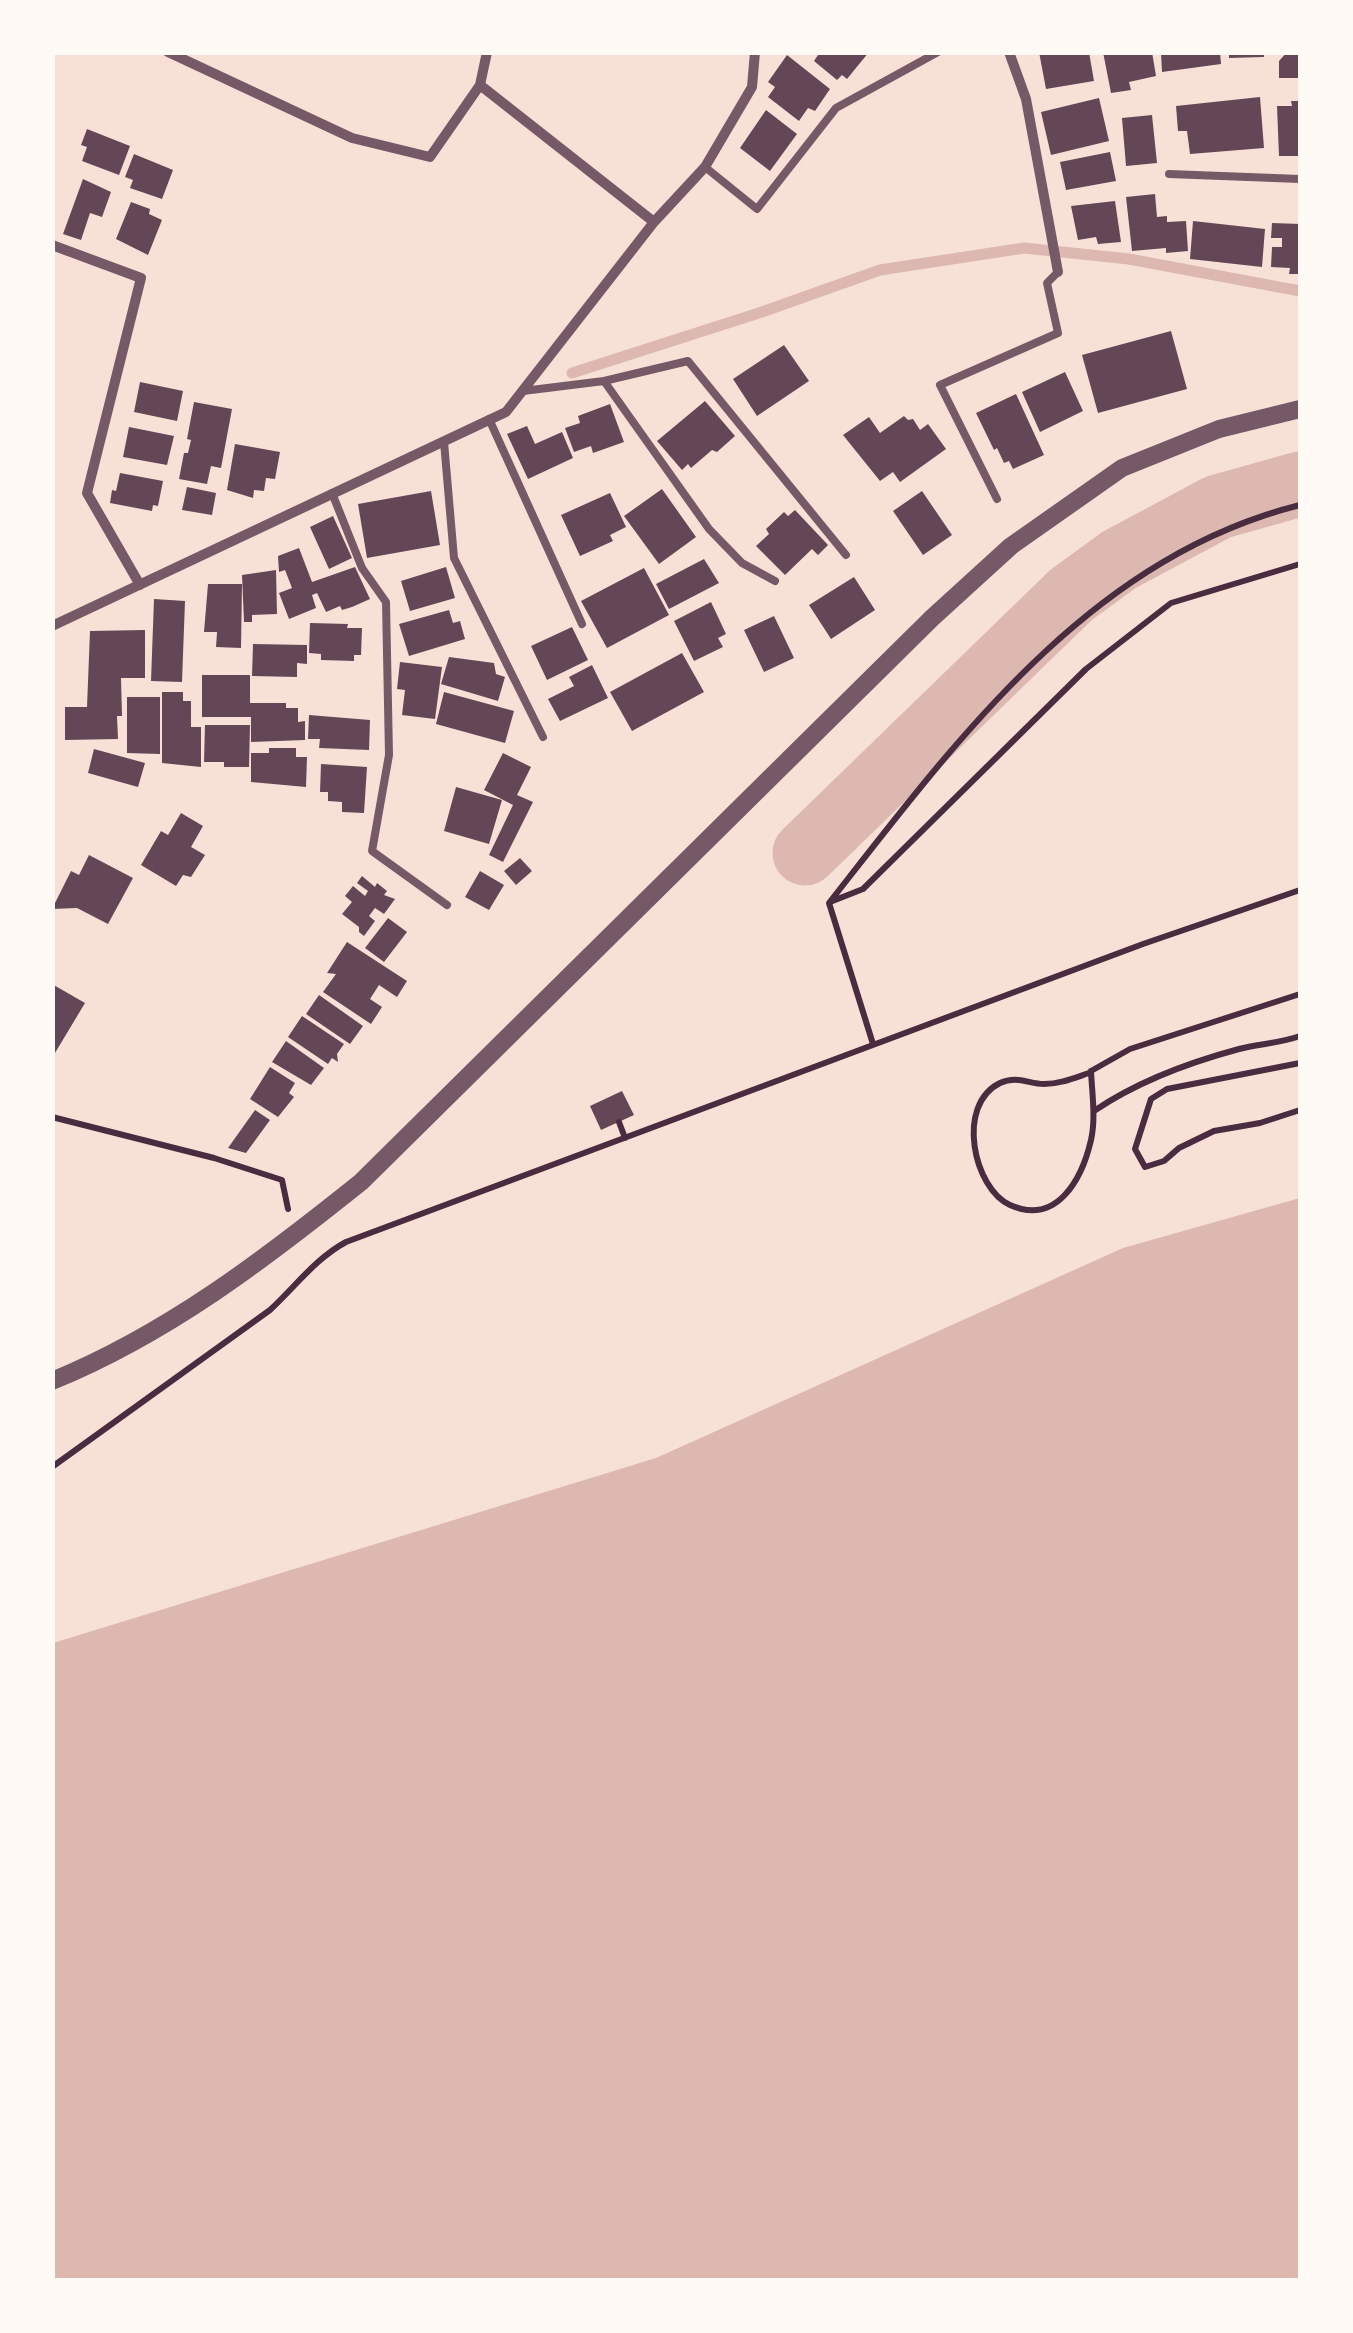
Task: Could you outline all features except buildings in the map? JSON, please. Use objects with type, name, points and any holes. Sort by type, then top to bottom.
[{"type":"street","points":[[168,52],[352,138],[430,157],[480,85],[488,52]]},
{"type":"street","points":[[52,626],[506,412],[654,222],[704,168],[752,86],[755,52]]},
{"type":"street","points":[[1009,52],[1026,100],[1058,272]]},
{"type":"street","points":[[480,85],[654,222]]},
{"type":"street","points":[[52,245],[141,278],[87,492],[140,586]]},
{"type":"street","points":[[52,1381],[171,1320],[267,1258],[360,1182],[904,645],[1011,546],[1122,468],[1220,429],[1300,408]]},
{"type":"lane","points":[[704,168],[758,209],[836,108],[938,52]]},
{"type":"lane","points":[[1169,174],[1300,178]]},
{"type":"lane","points":[[998,499],[940,385],[1058,333],[1047,282],[1058,272]]},
{"type":"lane","points":[[523,391],[604,381],[688,361],[846,555]]},
{"type":"lane","points":[[604,381],[709,529],[742,563],[774,582]]},
{"type":"lane","points":[[489,419],[582,624]]},
{"type":"lane","points":[[444,442],[454,558],[543,737]]},
{"type":"lane","points":[[332,492],[362,568],[386,602],[389,755],[372,852],[448,905]]},
{"type":"path","points":[[829,903],[960,736],[1093,610],[1144,574],[1197,544],[1241,524],[1300,505]]},
{"type":"path","points":[[829,903],[863,889],[1086,669],[1171,603],[1300,564]]},
{"type":"path","points":[[52,1467],[270,1310],[302,1281],[316,1261],[339,1246],[1143,944],[1300,890]]},
{"type":"path","points":[[829,903],[874,1044]]},
{"type":"path","points":[[1091,1071],[1091,1140],[1074,1185],[1059,1204],[1034,1210],[1008,1205],[991,1187],[979,1164],[972,1132],[972,1116],[982,1098],[999,1083],[1021,1078],[1041,1084],[1066,1081],[1130,1049],[1300,994]]},
{"type":"path","points":[[1093,1112],[1127,1088],[1158,1076],[1238,1049],[1300,1036]]},
{"type":"path","points":[[1300,1063],[1167,1089],[1151,1099],[1135,1148],[1145,1167],[1164,1162],[1179,1148],[1214,1131],[1260,1123],[1300,1110]]},
{"type":"path","points":[[52,1117],[214,1158],[282,1180]]},
{"type":"path","points":[[618,1122],[625,1138]]},
{"type":"shaded area","points":[[1300,1198],[1300,2280],[53,2280],[53,1643],[656,1458],[1123,1248]]},
{"type":"waterway","points":[[572,373],[880,270],[1024,248],[1129,259],[1300,291]]},
{"type":"waterway","points":[[805,853],[1071,595],[1119,560],[1218,507],[1300,484]]}]
